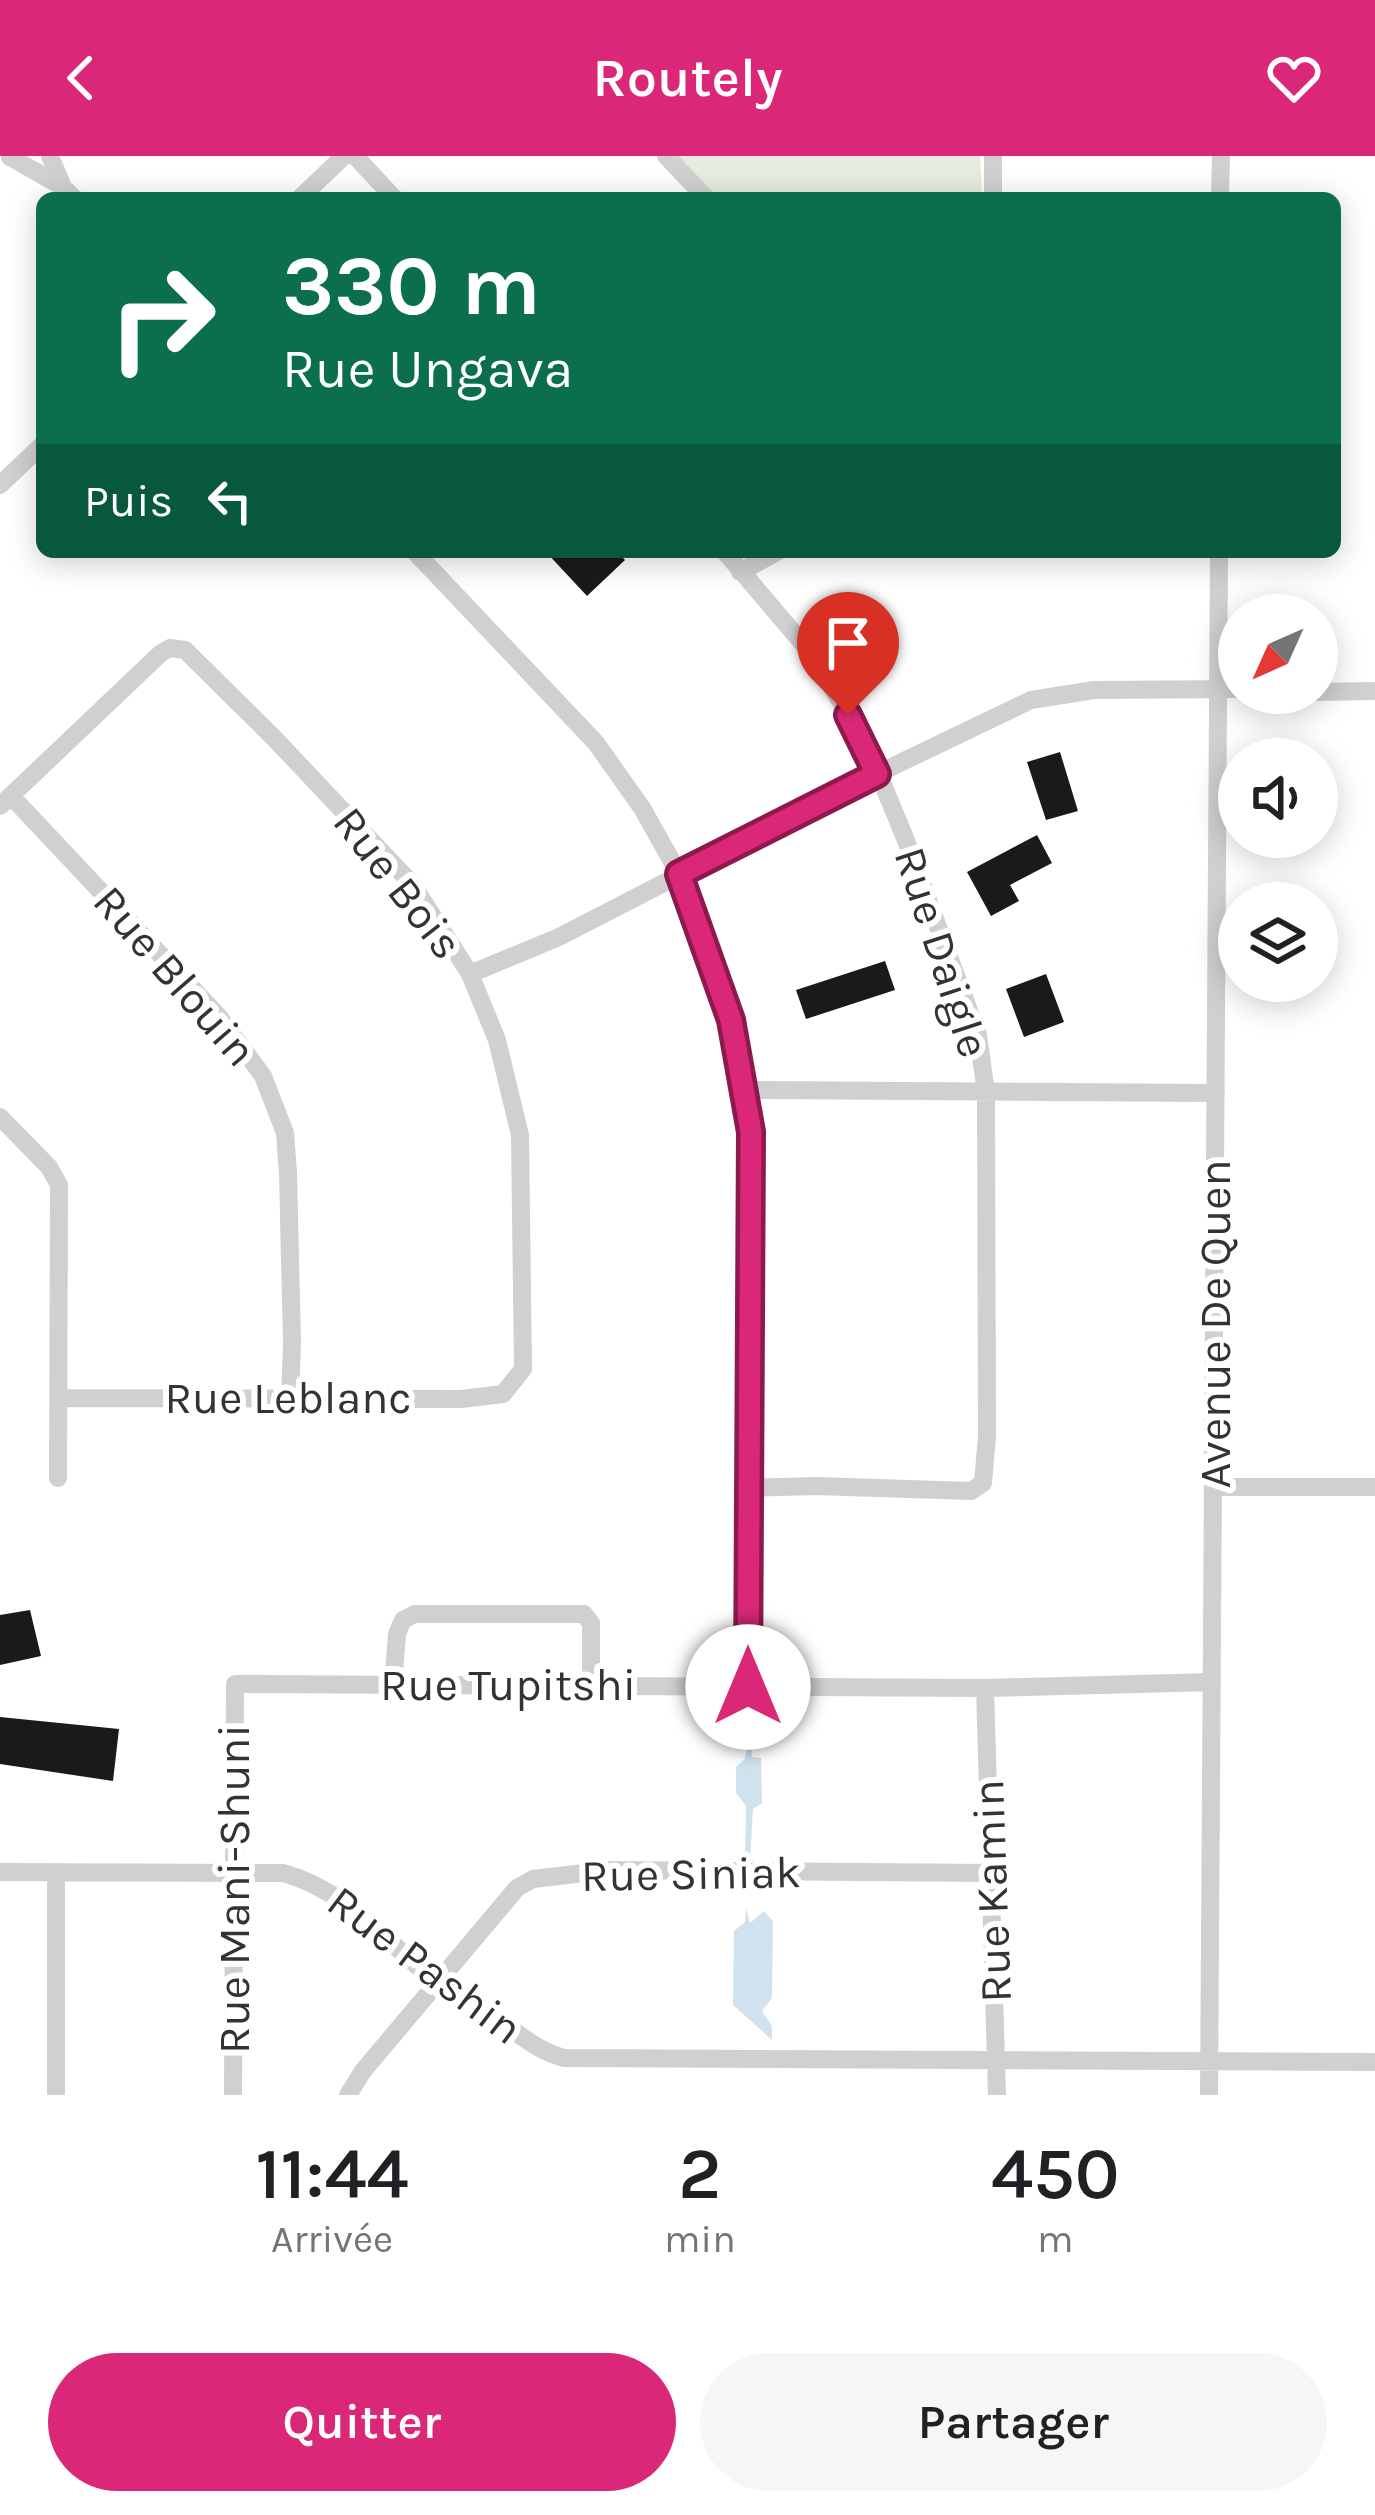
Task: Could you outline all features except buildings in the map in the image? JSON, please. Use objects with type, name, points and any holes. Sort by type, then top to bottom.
[{"type":"street","points":[[10,156],[68,192]]},
{"type":"street","points":[[50,156],[68,192]]},
{"type":"street","points":[[306,192],[344,156]]},
{"type":"street","points":[[355,156],[388,192]]},
{"type":"street","points":[[666,156],[700,192]]},
{"type":"street","points":[[993,156],[993,192]]},
{"type":"street","points":[[1220,192],[1221,156]]},
{"type":"street","points":[[0,485],[36,451]]},
{"type":"street","points":[[0,452],[17,469]]},
{"type":"street","points":[[421,558],[596,743],[642,808],[679,874],[731,1020],[751,1132],[748,1687]]},
{"type":"street","name":"Rue Daigle","points":[[730,558],[809,652],[865,742],[978,1035],[986,1092],[983,1483],[971,1491],[748,1488]]},
{"type":"street","points":[[740,572],[766,558]]},
{"type":"street","name":"Avenue De Quen","points":[[1219,558],[1219,594]]},
{"type":"street","name":"Rue Bois","points":[[6,801],[161,653],[185,650],[412,884],[470,974],[510,1084],[520,1135],[523,1369],[512,1386]]},
{"type":"street","points":[[470,974],[559,937],[1030,700],[1094,689],[1190,692],[1218,688]]},
{"type":"street","name":"Avenue De Quen","points":[[1210,2095],[1218,688]]},
{"type":"street","points":[[1338,692],[1375,691]]},
{"type":"street","name":"Rue Blouin","points":[[6,801],[220,1018],[263,1076],[285,1133],[290,1398]]},
{"type":"street","points":[[746,1090],[1216,1093]]},
{"type":"street","points":[[0,1117],[50,1167],[59,1185],[58,1478]]},
{"type":"street","name":"Rue Leblanc","points":[[60,1398],[461,1399],[503,1394],[512,1386]]},
{"type":"street","points":[[1214,1487],[1375,1487]]},
{"type":"street","points":[[394,1684],[397,1634],[403,1620],[415,1614],[584,1614],[591,1623],[591,1686]]},
{"type":"street","name":"Rue Tupitshi","points":[[235,1684],[985,1688],[1212,1682]]},
{"type":"street","name":"Rue Mani-Shuni","points":[[232,2095],[235,1684]]},
{"type":"street","name":"Rue Kamin","points":[[985,1688],[997,2095]]},
{"type":"street","name":"Rue Siniak","points":[[348,2095],[436,1982],[517,1888],[533,1879],[610,1870],[992,1873]]},
{"type":"street","name":"Rue Pashin","points":[[0,1872],[284,1874],[313,1881],[436,1982],[490,2013],[542,2052],[564,2058],[1375,2062]]},
{"type":"street","points":[[56,1872],[56,2095]]},
{"type":"shaded area","points":[[661,156],[980,156],[982,192],[694,192]]},
{"type":"water","points":[[751,1722],[752,1757],[761,1758],[762,1803],[753,1809],[750,1859],[745,1858],[746,1806],[736,1793],[736,1767],[745,1759]]},
{"type":"water","points":[[746,1908],[750,1923],[764,1911],[773,1921],[772,1998],[762,2011],[772,2026],[772,2040],[733,2005],[734,1931],[745,1922]]},
{"type":"route","points":[[748,1687],[751,1132],[731,1020],[679,874],[877,774],[848,715]]}]
